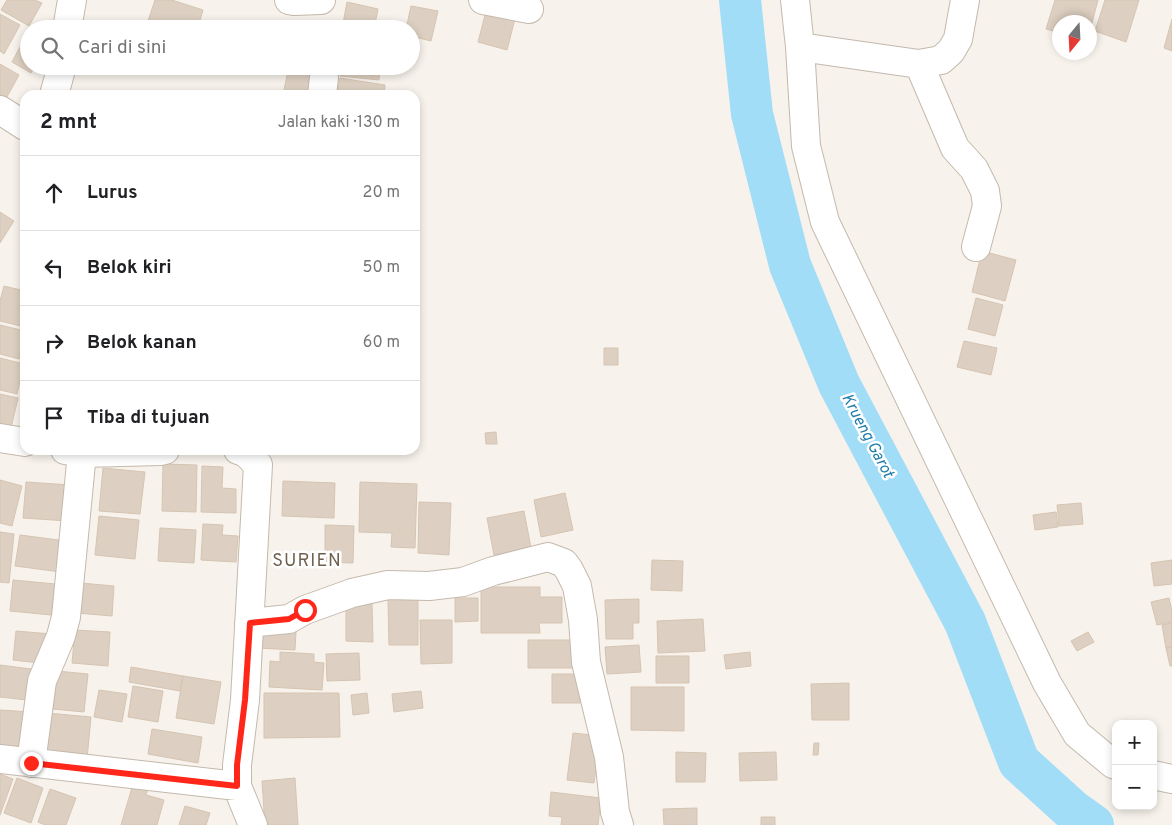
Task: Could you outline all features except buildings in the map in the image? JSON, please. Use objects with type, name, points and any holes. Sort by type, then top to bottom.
[{"type":"street","points":[[69,20],[72,0]]},
{"type":"street","points":[[289,0],[321,0]]},
{"type":"street","points":[[483,0],[529,8]]},
{"type":"street","points":[[795,0],[806,146],[825,222],[1047,683],[1077,734],[1112,763]]},
{"type":"street","points":[[800,47],[919,64],[941,60],[951,51],[958,39],[964,0]]},
{"type":"street","points":[[919,64],[954,148],[974,169],[985,191],[987,206],[976,247]]},
{"type":"street","points":[[55,90],[60,75]]},
{"type":"street","points":[[0,110],[20,123]]},
{"type":"street","points":[[0,438],[20,441]]},
{"type":"street","points":[[31,763],[42,681],[61,636],[66,617],[74,455]]},
{"type":"street","points":[[248,455],[258,465],[245,700],[237,765],[237,786],[253,825]]},
{"type":"street","points":[[250,623],[289,619],[305,610],[352,593],[388,585],[429,586],[463,582],[493,571],[548,557],[564,563],[576,586],[583,620],[586,662],[609,757],[615,812],[619,825]]},
{"type":"street","points":[[0,759],[237,786]]},
{"type":"street","points":[[1157,776],[1172,780]]},
{"type":"waterway","name":"Krueng Garot","points":[[740,0],[752,114],[790,265],[839,384],[965,622],[1019,762],[1072,810],[1093,825]]},
{"type":"district","name":"SURIEN","points":[[307,561]]},
{"type":"route","points":[[31,763],[237,786],[237,765],[245,700],[250,623],[289,619],[305,610]]}]
